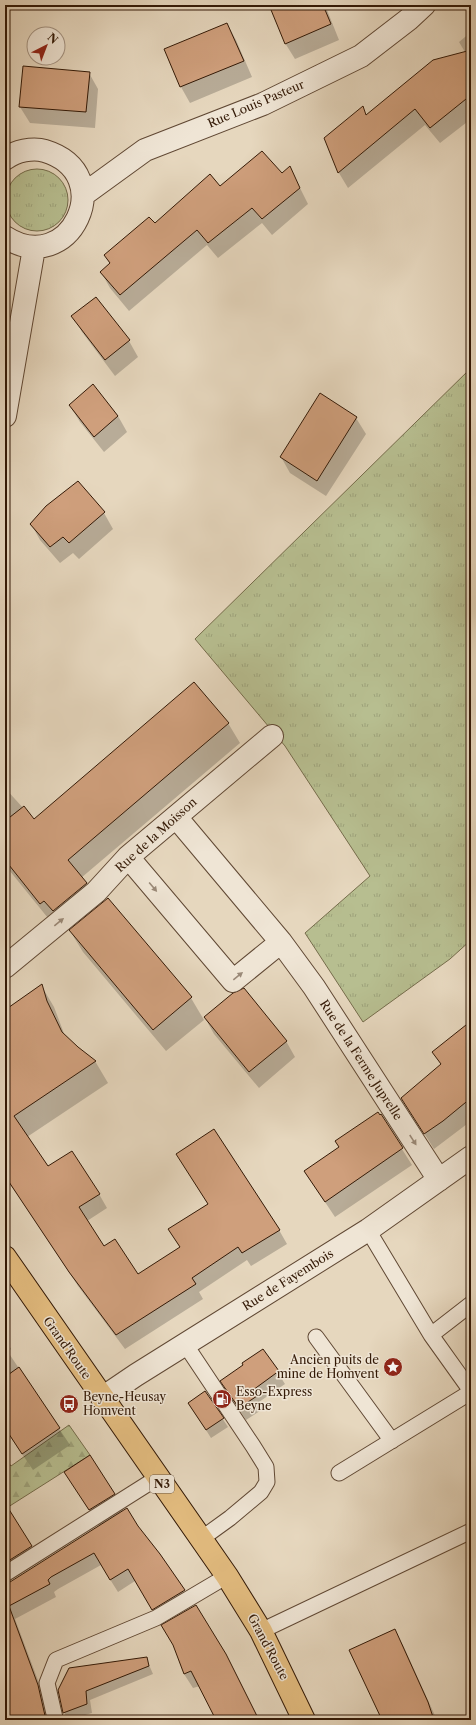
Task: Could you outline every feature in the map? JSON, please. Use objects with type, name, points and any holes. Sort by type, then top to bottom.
[{"type":"main road","name":"Grand'Route","points":[[5,1257],[157,1478],[227,1576],[261,1631],[304,1720]]},
{"type":"street","name":"Rue Louis Pasteur","points":[[83,195],[145,150],[263,104],[361,56],[409,19],[424,5]]},
{"type":"street","points":[[5,159],[8,156],[24,150],[41,150],[57,155],[70,165],[79,179],[83,195],[80,215],[70,232],[54,243],[34,248],[16,244],[5,237]]},
{"type":"street","points":[[5,416],[34,248]]},
{"type":"street","name":"Rue de la Moisson","points":[[5,967],[96,892],[128,857],[272,736]]},
{"type":"street","name":"Rue de la Ferme Juprelle","points":[[176,817],[281,942],[314,987],[439,1180]]},
{"type":"street","points":[[128,857],[233,981],[281,942]]},
{"type":"street","name":"Rue de Fayembois","points":[[102,1398],[185,1344],[368,1230],[471,1157]]},
{"type":"lane","points":[[339,1473],[471,1391],[431,1335],[368,1230]]},
{"type":"lane","points":[[431,1335],[471,1304]]},
{"type":"lane","points":[[316,1336],[392,1441]]},
{"type":"lane","points":[[185,1344],[266,1467],[267,1482],[260,1492],[230,1518],[201,1539]]},
{"type":"lane","points":[[5,1574],[157,1478]]},
{"type":"lane","points":[[261,1631],[471,1531]]},
{"type":"lane","points":[[55,1718],[47,1683],[56,1660],[156,1618],[227,1576]]},
{"type":"green space","points":[[31,169],[43,169],[59,178],[66,188],[68,200],[66,212],[59,222],[43,231],[31,231],[20,226],[11,217],[6,206],[6,194],[11,183],[20,174]]},
{"type":"green space","points":[[471,368],[471,940],[450,959],[363,1022],[305,933],[370,876],[285,746],[195,639]]},
{"type":"green space","points":[[69,1425],[90,1455],[5,1509],[5,1458],[11,1466]]},
{"type":"building","points":[[269,5],[323,5],[331,24],[285,44]]},
{"type":"building","points":[[227,23],[244,61],[180,87],[164,49]]},
{"type":"building","points":[[471,50],[471,95],[430,128],[415,109],[338,173],[324,138],[363,106],[366,115],[433,60]]},
{"type":"building","points":[[23,66],[90,72],[86,112],[19,107]]},
{"type":"building","points":[[262,151],[282,173],[290,166],[300,188],[262,219],[252,208],[208,243],[197,230],[120,295],[100,272],[110,263],[104,255],[149,217],[155,223],[210,174],[220,186]]},
{"type":"building","points":[[96,297],[130,340],[105,360],[71,316]]},
{"type":"building","points":[[93,384],[118,416],[94,437],[69,405]]},
{"type":"building","points":[[320,393],[357,417],[317,481],[280,457]]},
{"type":"building","points":[[78,481],[105,512],[69,543],[63,537],[50,547],[30,524],[46,506]]},
{"type":"building","points":[[194,682],[229,723],[68,860],[87,883],[53,911],[44,901],[40,904],[5,860],[5,821],[24,806],[34,819]]},
{"type":"building","points":[[108,898],[192,997],[153,1030],[69,930]]},
{"type":"building","points":[[42,984],[47,1001],[62,1032],[96,1061],[14,1116],[48,1166],[72,1151],[100,1194],[79,1207],[104,1246],[115,1239],[138,1274],[180,1247],[168,1229],[208,1204],[176,1154],[214,1129],[280,1230],[242,1253],[238,1247],[192,1278],[196,1284],[116,1335],[69,1272],[5,1176],[5,1010]]},
{"type":"building","points":[[244,988],[287,1041],[249,1072],[204,1017],[233,993]]},
{"type":"building","points":[[471,1021],[471,1098],[443,1121],[424,1134],[401,1098],[441,1064],[432,1052]]},
{"type":"building","points":[[378,1112],[380,1115],[381,1114],[403,1148],[325,1202],[304,1171],[339,1147],[335,1141]]},
{"type":"building","points":[[263,1349],[279,1371],[253,1390],[257,1396],[239,1408],[220,1381],[243,1365],[242,1363]]},
{"type":"building","points":[[19,1367],[60,1428],[22,1454],[5,1428],[5,1377]]},
{"type":"building","points":[[205,1391],[224,1418],[206,1430],[188,1403]]},
{"type":"building","points":[[90,1455],[115,1494],[89,1510],[64,1472]]},
{"type":"building","points":[[5,1503],[32,1546],[5,1563]]},
{"type":"building","points":[[127,1508],[138,1526],[185,1590],[152,1610],[128,1569],[110,1580],[94,1553],[51,1577],[48,1580],[50,1584],[9,1606],[38,1685],[46,1720],[10,1720],[5,1711],[5,1583],[10,1582]]},
{"type":"building","points":[[196,1605],[226,1654],[259,1720],[216,1720],[191,1671],[184,1674],[173,1645],[161,1625]]},
{"type":"building","points":[[395,1629],[428,1702],[434,1720],[382,1720],[349,1650]]},
{"type":"building","points":[[147,1657],[149,1666],[86,1691],[87,1704],[63,1713],[58,1690],[69,1668]]},
{"type":"place","name":"Ancien puits de mine de Homvent","points":[[393,1367]]},
{"type":"place","name":"Esso-Express Beyne","points":[[222,1399]]},
{"type":"place","name":"Beyne-Heusay Homvent","points":[[69,1404]]}]
